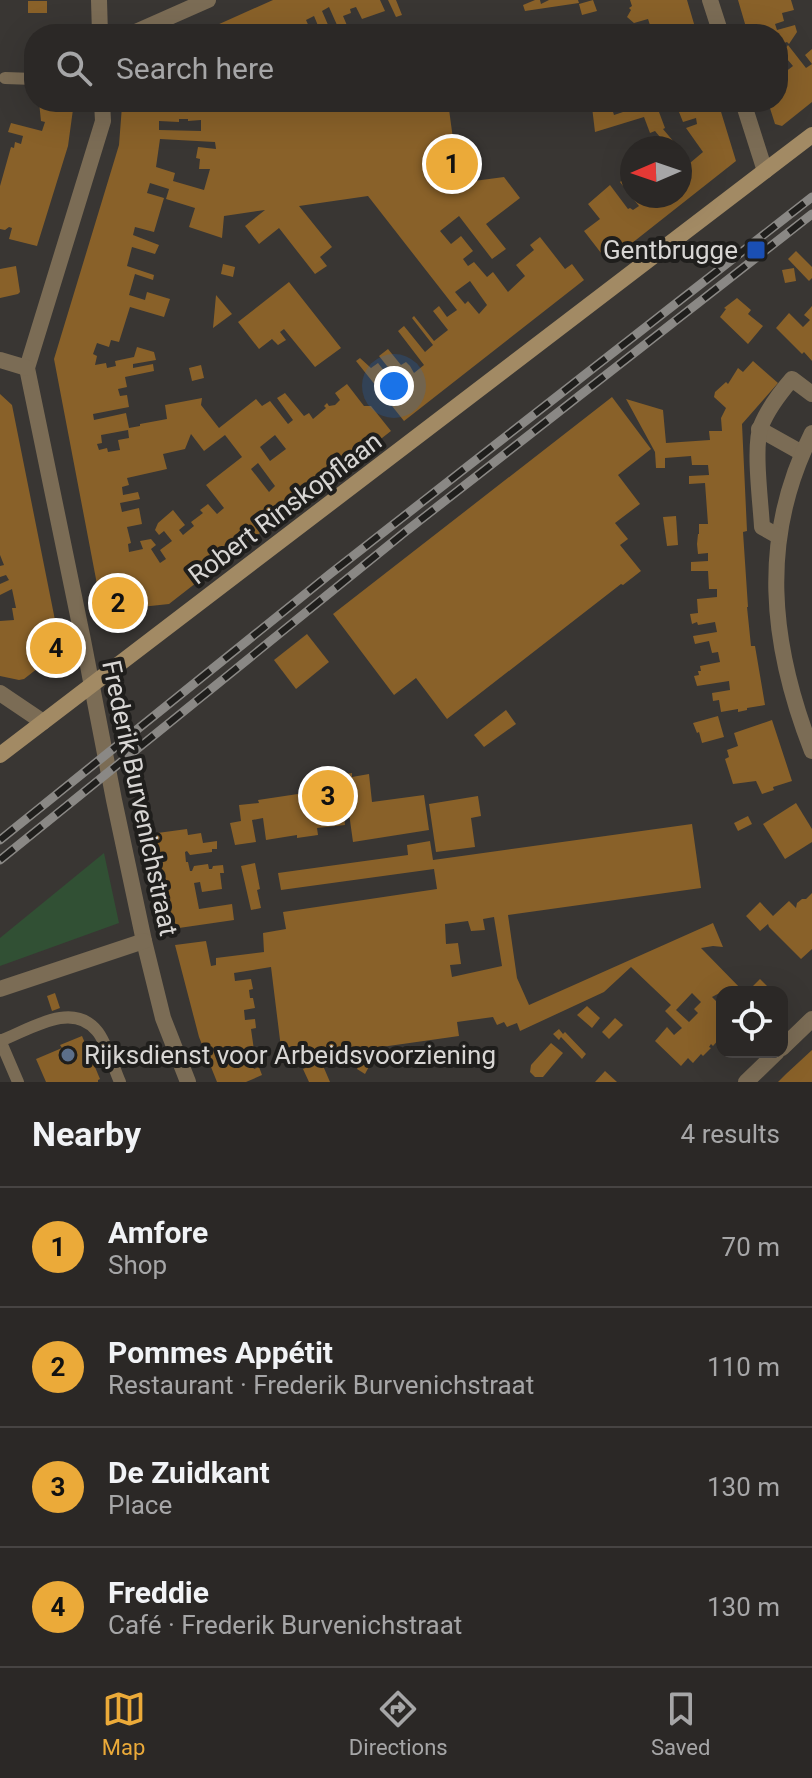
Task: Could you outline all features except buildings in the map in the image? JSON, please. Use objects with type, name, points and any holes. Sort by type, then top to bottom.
[{"type":"street","points":[[99,0],[100,24]]},
{"type":"street","points":[[154,24],[208,0]]},
{"type":"street","points":[[710,0],[718,24]]},
{"type":"street","name":"Frederik Burvenichstraat","points":[[103,112],[103,121],[27,368],[144,941],[163,1018],[188,1082]]},
{"type":"street","points":[[746,112],[765,171]]},
{"type":"street","name":"Robert Rinskopflaan","points":[[0,755],[812,135]]},
{"type":"street","points":[[0,360],[27,368]]},
{"type":"street","points":[[778,536],[762,527],[759,429],[778,395],[792,379],[812,394]]},
{"type":"street","points":[[759,429],[802,453]]},
{"type":"street","points":[[812,433],[802,453],[785,506],[778,536],[775,582],[780,639],[799,718],[812,751]]},
{"type":"street","points":[[0,693],[43,722]]},
{"type":"street","points":[[0,989],[144,941]]},
{"type":"street","points":[[788,1042],[812,1019]]},
{"type":"street","points":[[746,1082],[771,1058]]},
{"type":"lane","points":[[5,78],[24,79]]},
{"type":"lane","points":[[18,1082],[0,1041],[59,1017],[70,1016],[87,1022],[99,1032],[120,1082]]},
{"type":"green space","points":[[104,853],[119,923],[0,966],[0,938]]},
{"type":"railway","points":[[0,840],[330,574],[812,197]]},
{"type":"railway","points":[[0,860],[405,532],[812,214]]},
{"type":"place","name":"Amfore","points":[[452,164]]},
{"type":"place","name":"Gentbrugge","points":[[756,250]]},
{"type":"place","name":"Pommes Appétit","points":[[118,603]]},
{"type":"place","name":"Freddie","points":[[56,648]]},
{"type":"place","name":"De Zuidkant","points":[[328,796]]},
{"type":"place","name":"Rijksdienst voor Arbeidsvoorziening","points":[[68,1055]]}]
